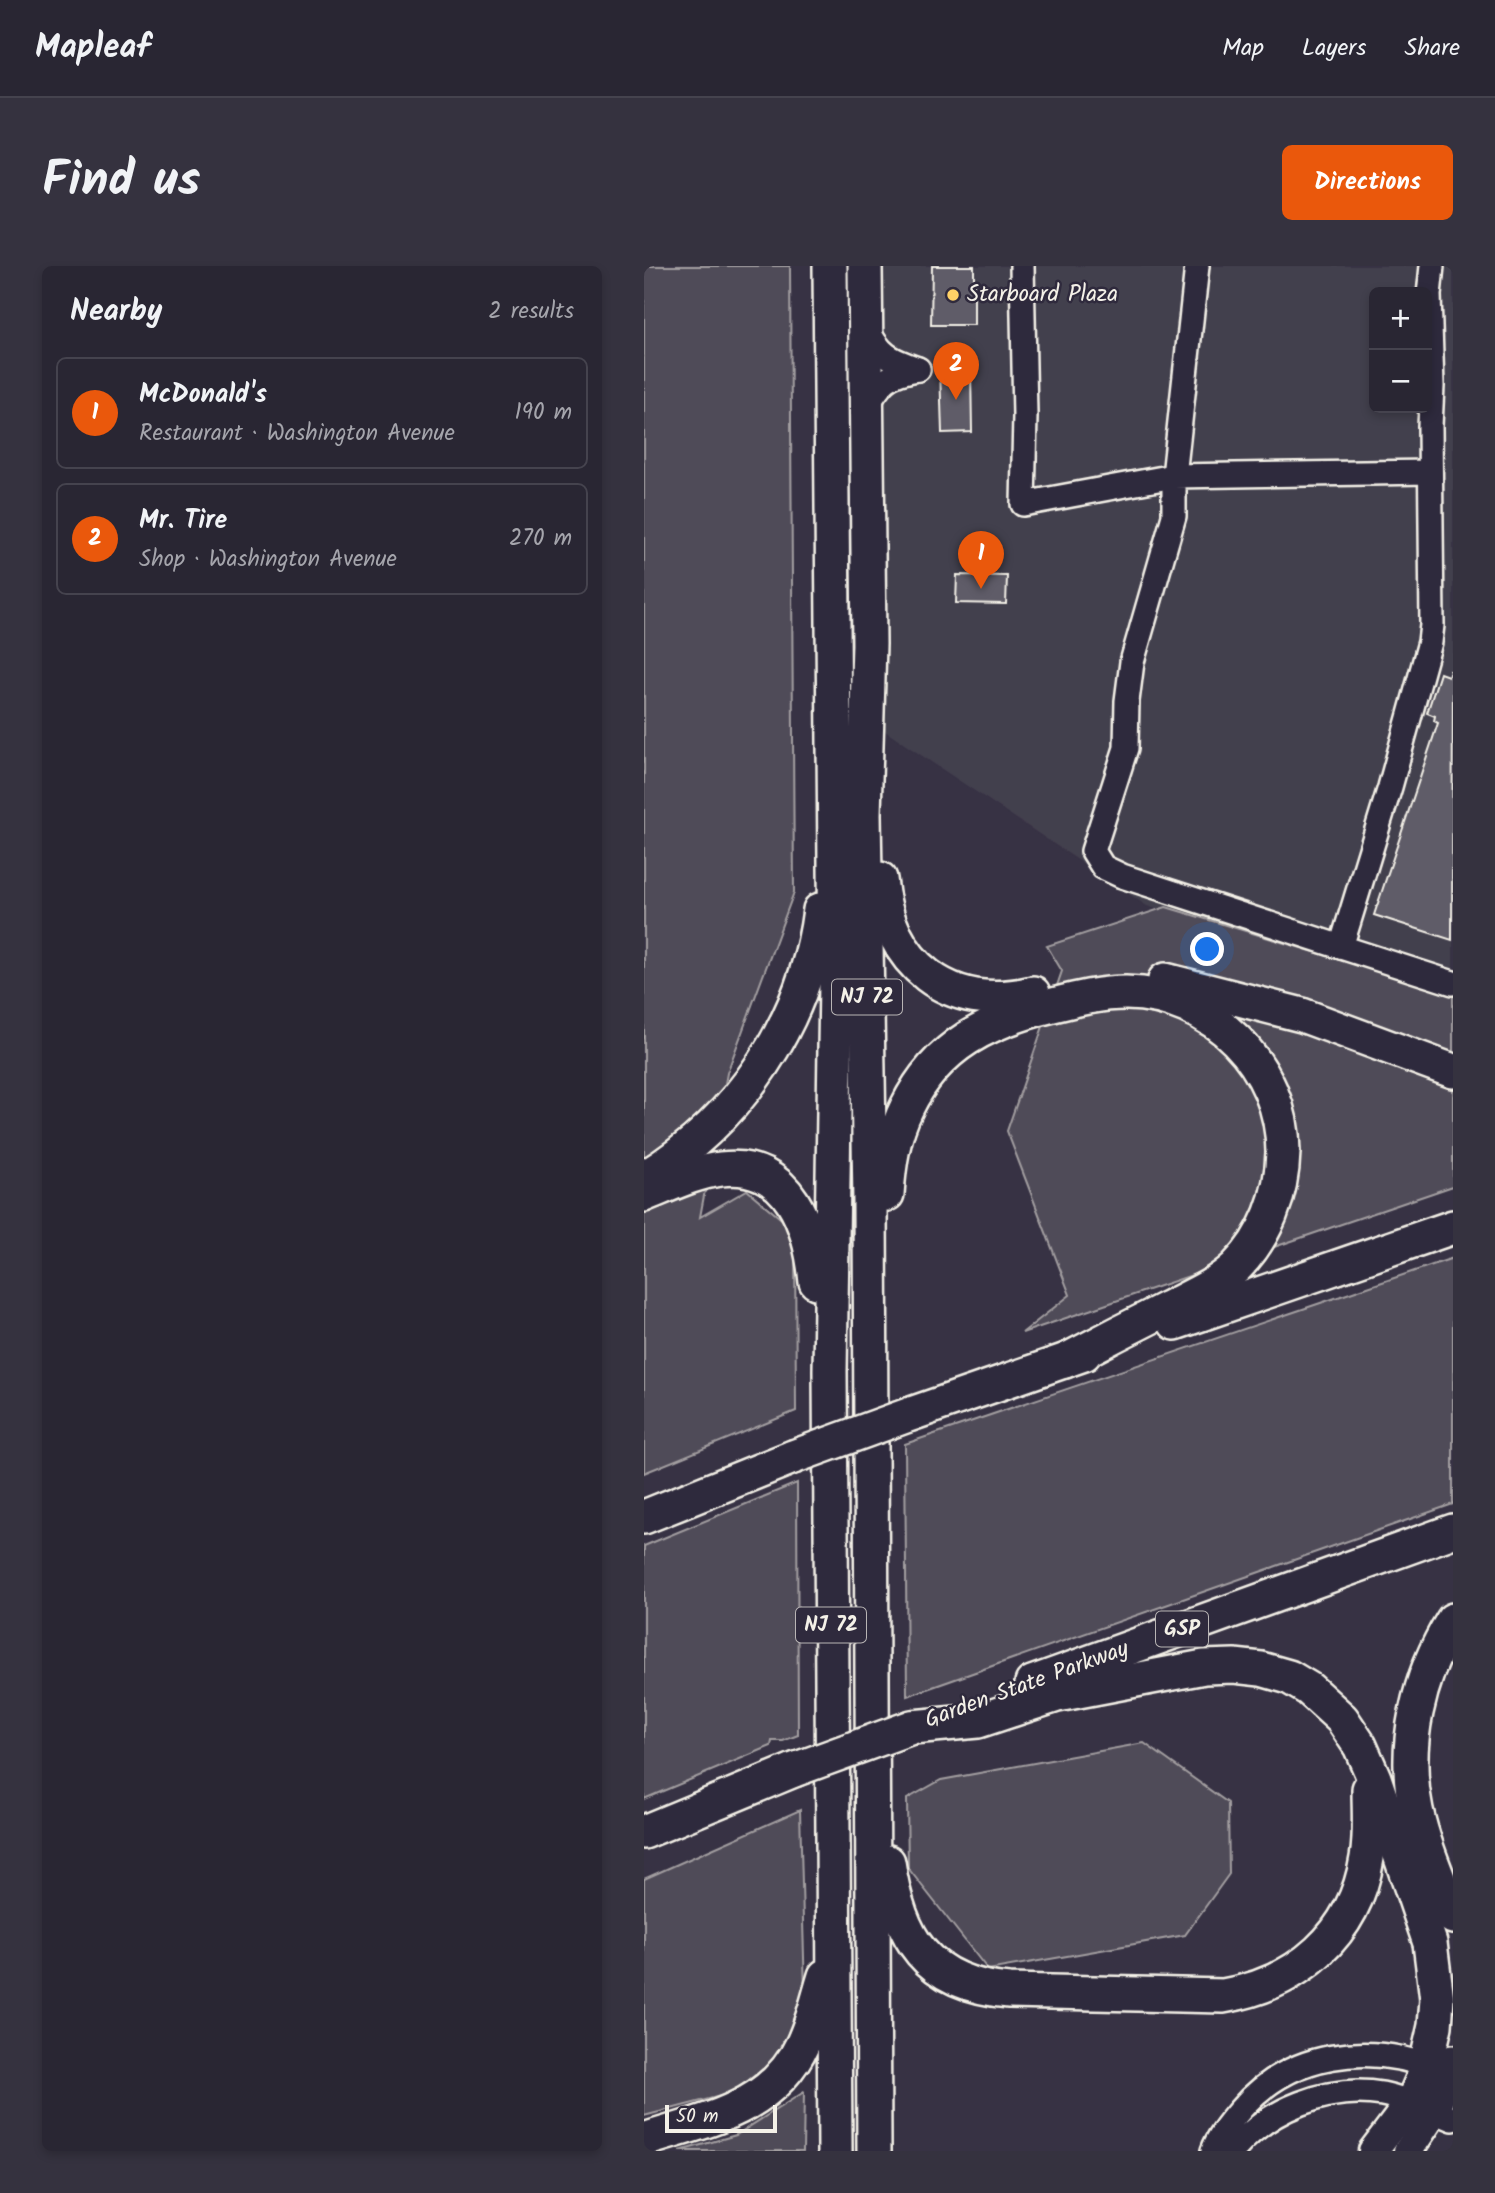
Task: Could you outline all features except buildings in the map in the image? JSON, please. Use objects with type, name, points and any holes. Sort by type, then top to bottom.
[{"type":"highway","name":"NJ 72","points":[[830,266],[836,984],[830,1371],[835,2151]]},
{"type":"highway","name":"NJ 72","points":[[865,266],[869,644],[864,814],[870,1276],[874,2151]]},
{"type":"highway","points":[[867,719],[884,906],[900,945],[917,967],[939,983],[964,994],[992,998],[1017,996],[1111,976],[1159,979],[1303,1015],[1453,1071]]},
{"type":"highway","points":[[644,1178],[691,1145],[716,1122],[747,1088],[773,1048],[807,974],[820,908],[835,860]]},
{"type":"highway","points":[[870,1276],[897,1132],[915,1094],[952,1050],[974,1033],[1003,1018],[1080,999],[1127,993],[1156,996],[1185,1004],[1209,1017],[1234,1037],[1253,1059],[1271,1091],[1278,1111],[1283,1145],[1282,1172],[1276,1201],[1254,1246],[1221,1279],[1065,1361]]},
{"type":"highway","points":[[644,1195],[704,1172],[729,1168],[754,1172],[780,1186],[798,1210],[809,1241],[830,1371]]},
{"type":"highway","points":[[644,1517],[793,1457],[911,1414],[1453,1227]]},
{"type":"highway","name":"Garden State Parkway","points":[[644,1832],[794,1770],[1453,1531]]},
{"type":"highway","points":[[1452,1916],[1421,1829],[1411,1776],[1413,1735],[1420,1696],[1432,1660],[1453,1620]]},
{"type":"highway","points":[[912,1727],[978,1721],[1057,1695],[1204,1667],[1249,1667],[1289,1677],[1321,1698],[1352,1731],[1370,1767],[1422,1915],[1433,1957],[1437,1999],[1435,2026],[1445,2070]]},
{"type":"highway","points":[[872,1774],[900,1917],[916,1945],[937,1967],[963,1982],[993,1990],[1206,1997],[1255,1990],[1285,1977],[1323,1948],[1341,1925],[1361,1884],[1367,1858],[1370,1767]]},
{"type":"highway","points":[[644,2140],[738,2109],[770,2087],[791,2063],[803,2043],[833,1948]]},
{"type":"main road","points":[[1408,2151],[1433,2111],[1445,2070]]},
{"type":"main road","points":[[1373,2151],[1433,2111]]},
{"type":"street","points":[[1022,266],[1025,416],[1023,503],[1174,476],[1430,472]]},
{"type":"street","points":[[1197,266],[1174,476],[1174,516],[1132,662],[1127,701],[1126,748],[1093,851],[1102,867],[1122,876],[1453,983]]},
{"type":"street","points":[[1340,947],[1390,788],[1430,642],[1432,386],[1429,295],[1432,266]]},
{"type":"street","points":[[865,325],[875,345],[884,355],[918,369],[889,376],[880,384],[866,407]]},
{"type":"street","points":[[1025,416],[1030,457],[1038,476],[1058,489],[1082,492]]},
{"type":"street","points":[[1213,2151],[1235,2116],[1252,2097],[1274,2079],[1302,2065],[1328,2057],[1387,2055],[1445,2070]]},
{"type":"street","points":[[1233,2151],[1265,2121],[1322,2096],[1362,2092],[1433,2111]]},
{"type":"shaded area","points":[[644,266],[790,266],[794,892],[727,1073],[700,1217],[747,1190],[792,1228],[795,1235],[796,1411],[644,1473]]},
{"type":"shaded area","points":[[865,266],[1453,266],[1453,995],[1147,906],[867,719]]},
{"type":"shaded area","points":[[1166,907],[1453,994],[1453,1186],[1022,1333],[1070,1295],[1007,1131],[1062,971],[1047,946]]},
{"type":"shaded area","points":[[1453,1258],[1453,1504],[907,1696],[905,1444]]},
{"type":"shaded area","points":[[797,1483],[798,1735],[783,1741],[772,1741],[771,1746],[644,1799],[644,1546]]},
{"type":"shaded area","points":[[1144,1743],[1228,1803],[1229,1874],[1185,1935],[988,1970],[908,1868],[907,1799],[941,1780]]},
{"type":"shaded area","points":[[800,1810],[805,1994],[781,2055],[732,2093],[644,2116],[644,1879]]},
{"type":"shaded area","points":[[804,2092],[803,2151],[680,2151],[736,2135]]},
{"type":"place","name":"Starboard Plaza","points":[[953,295]]},
{"type":"place","name":"Mr. Tire","points":[[956,400]]},
{"type":"place","name":"McDonald's","points":[[981,589]]}]
